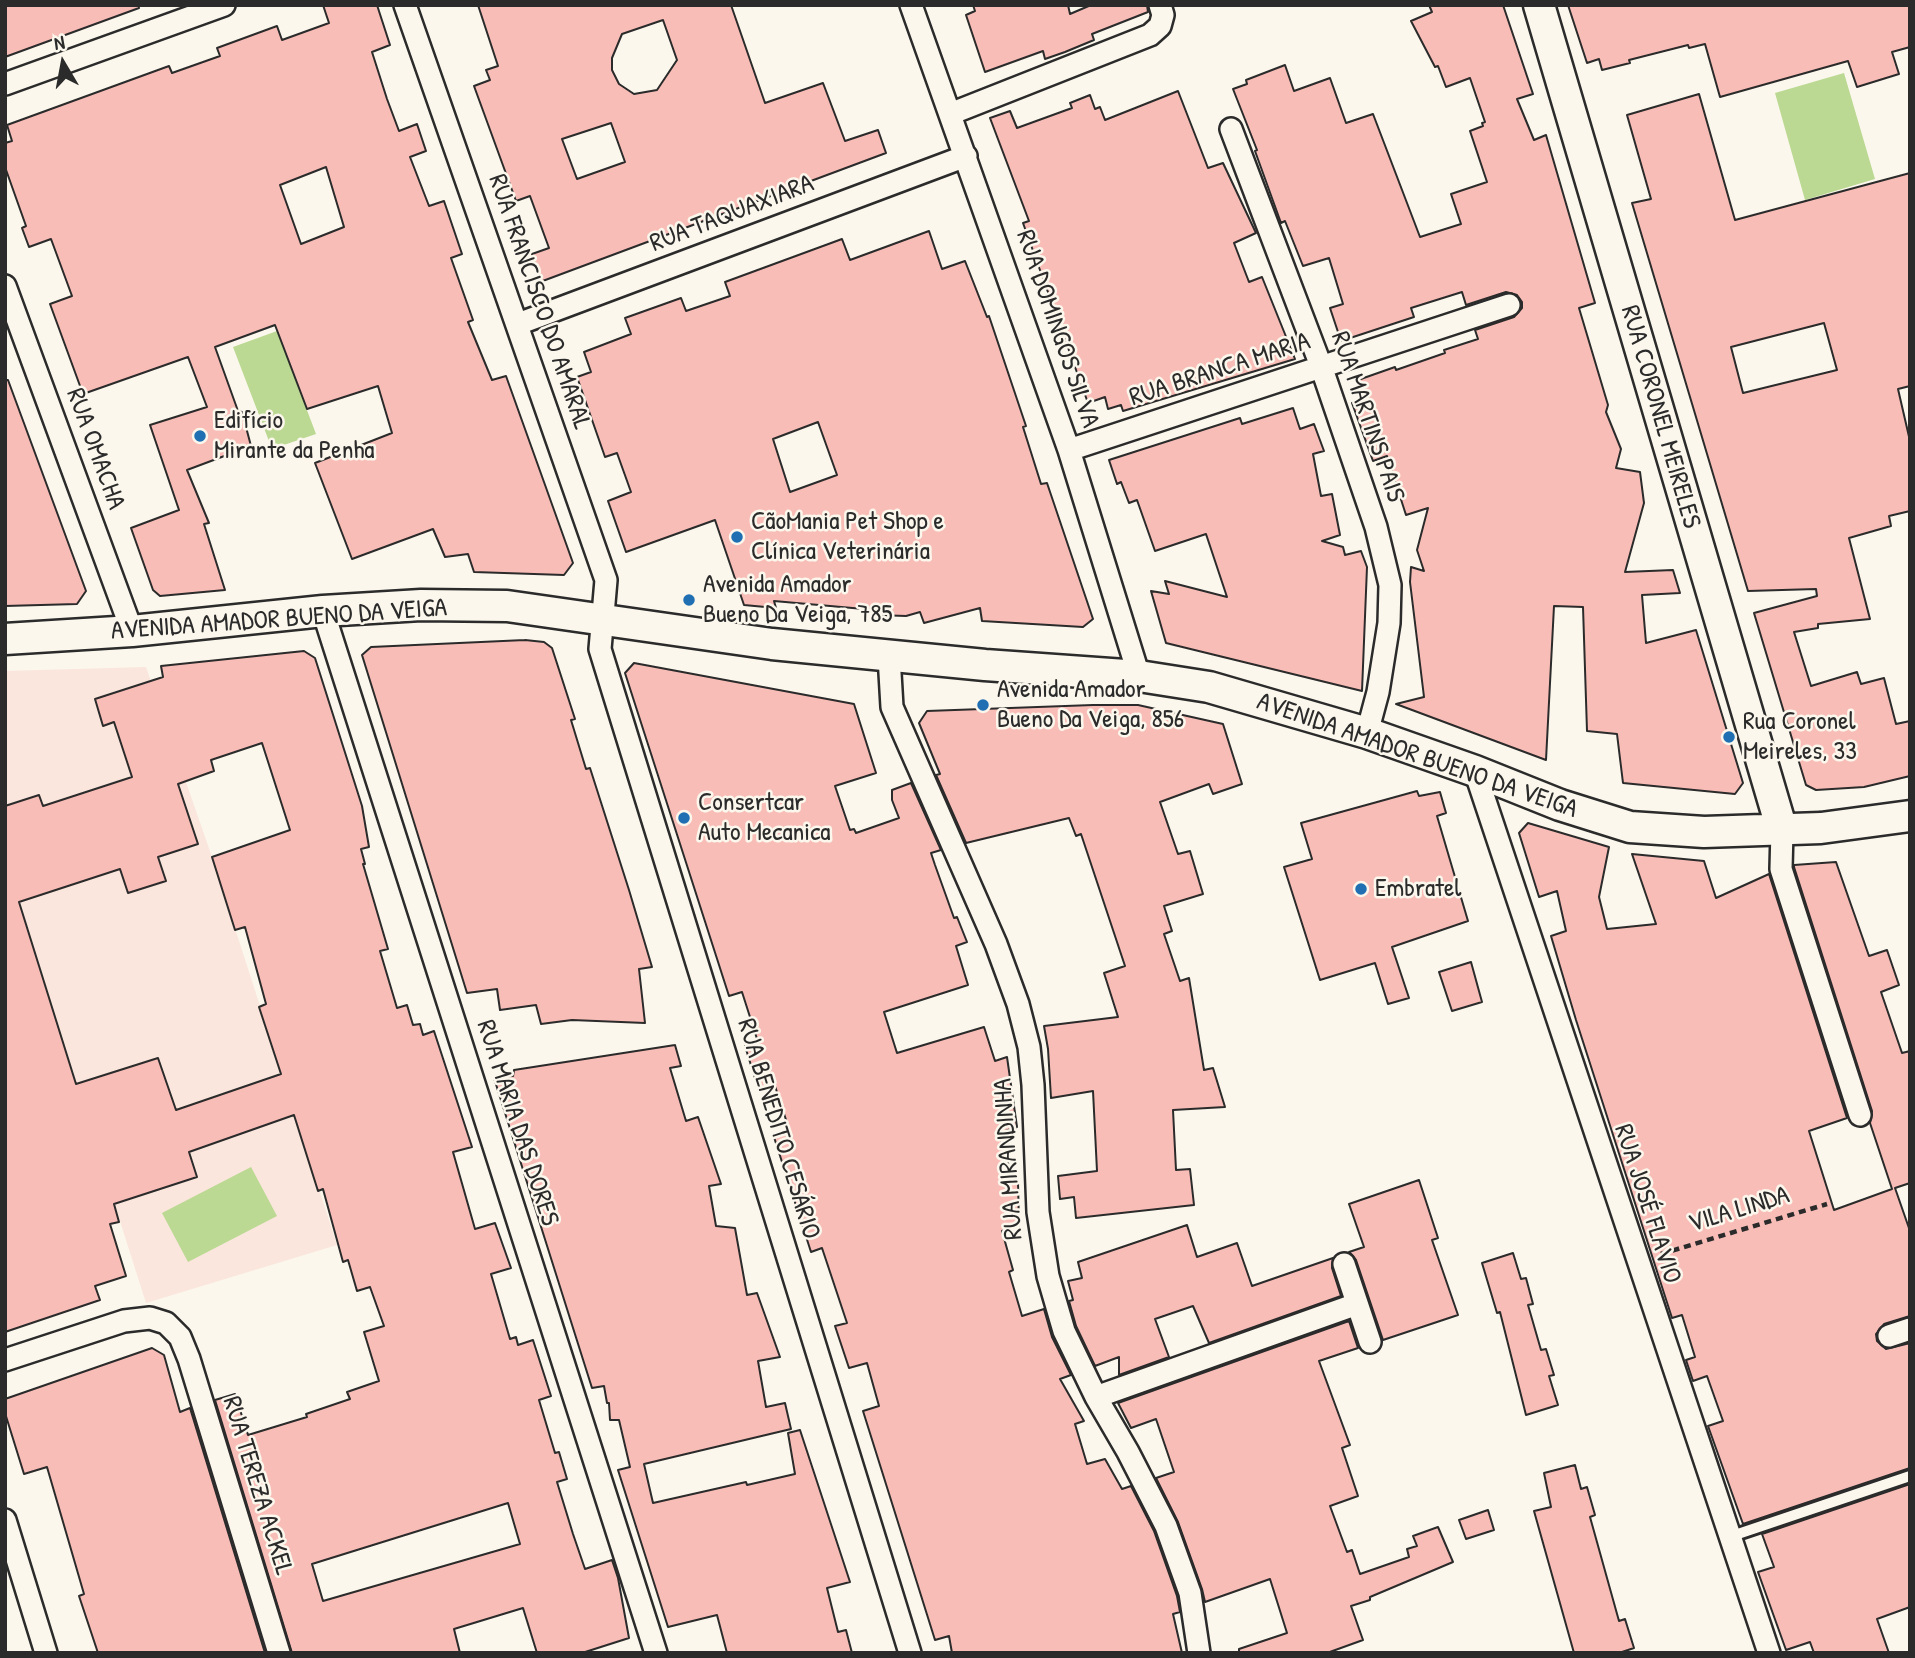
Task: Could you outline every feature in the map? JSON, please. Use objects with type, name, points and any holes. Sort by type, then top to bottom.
[{"type":"main road","name":"RUA CORONEL MEIRELES","points":[[1539,5],[1782,830]]},
{"type":"main road","name":"AVENIDA AMADOR BUENO DA VEIGA","points":[[5,639],[132,631],[323,611],[421,605],[507,606],[772,644],[1139,676],[1209,687],[1367,733],[1475,771],[1560,805],[1630,827],[1704,832],[1782,830],[1821,828],[1910,816]]},
{"type":"street","points":[[5,84],[224,5]]},
{"type":"street","name":"RUA FRANCISCO DO AMARAL","points":[[405,5],[606,580],[603,620]]},
{"type":"street","name":"RUA DOMINGOS SILVA","points":[[911,5],[1069,450],[1139,676]]},
{"type":"street","points":[[950,114],[1150,35],[1160,26],[1163,15],[1160,5]]},
{"type":"street","name":"RUA MARTINS PAIS","points":[[1231,129],[1321,366],[1376,527],[1390,585],[1389,623],[1378,692],[1367,733]]},
{"type":"street","name":"RUA TAQUAXIARA","points":[[518,324],[966,156]]},
{"type":"street","name":"RUA OMACHA","points":[[5,286],[132,631]]},
{"type":"street","name":"RUA BRANCA MARIA","points":[[1069,450],[1509,305]]},
{"type":"street","name":"RUA MARIA DAS DORES","points":[[323,611],[656,1653]]},
{"type":"street","name":"RUA BENEDITO CESÁRIO","points":[[603,620],[600,649],[910,1653]]},
{"type":"street","name":"RUA MIRANDINHA","points":[[889,656],[892,707],[996,944],[1018,1004],[1029,1047],[1033,1084],[1038,1212],[1048,1276],[1065,1331],[1096,1397],[1166,1526],[1190,1593],[1199,1653]]},
{"type":"street","name":"RUA JOSÉ FLAVIO","points":[[1475,771],[1769,1653]]},
{"type":"street","points":[[1782,830],[1781,869],[1860,1115]]},
{"type":"street","points":[[1344,1264],[1370,1342]]},
{"type":"street","points":[[1096,1397],[1357,1304]]},
{"type":"street","name":"RUA TEREZA ACKEL","points":[[5,1360],[124,1321],[150,1318],[166,1323],[180,1337],[279,1653]]},
{"type":"street","points":[[1889,1336],[1910,1329]]},
{"type":"street","points":[[5,1520],[46,1653]]},
{"type":"lane","points":[[1729,1537],[1910,1476]]},
{"type":"path","name":"VILA LINDA","points":[[1663,1253],[1827,1204]]},
{"type":"shaded area","points":[[146,667],[212,857],[337,1245],[146,1303],[5,859],[5,671]]},
{"type":"green space","points":[[1844,73],[1875,179],[1805,200],[1775,93]]},
{"type":"green space","points":[[277,331],[316,434],[272,449],[233,347]]},
{"type":"green space","points":[[251,1167],[277,1216],[188,1262],[162,1213]]},
{"type":"building","points":[[5,5],[138,5],[139,8],[5,57]]},
{"type":"building","points":[[323,5],[377,5],[390,45],[372,52],[387,99],[399,131],[417,124],[426,151],[410,157],[429,206],[444,201],[462,254],[451,258],[473,320],[468,322],[492,380],[506,376],[573,563],[564,575],[474,572],[468,554],[445,557],[433,529],[352,559],[315,463],[392,433],[378,386],[307,409],[275,325],[215,347],[238,411],[242,412],[251,446],[187,470],[209,523],[204,524],[225,590],[160,596],[153,590],[131,528],[179,510],[150,425],[207,407],[188,357],[83,394],[50,304],[72,296],[51,239],[29,247],[22,228],[26,226],[5,167],[5,143],[12,141],[7,125],[169,66],[172,73],[220,56],[217,48],[277,26],[282,40],[329,23]],"holes":[[[326,167],[344,227],[301,244],[280,185]]]},
{"type":"building","points":[[478,5],[731,5],[765,103],[823,83],[845,141],[878,130],[886,153],[540,282],[532,254],[549,248],[530,196],[516,201],[474,86],[490,80],[486,70],[498,66]],"holes":[[[663,20],[677,60],[657,90],[634,94],[619,84],[612,70],[612,58],[622,34]],[[611,123],[625,162],[577,179],[562,139]]]},
{"type":"building","points":[[973,5],[1068,5],[1070,14],[1091,5],[1147,5],[1148,12],[1092,34],[1094,40],[1065,52],[1045,59],[1043,51],[985,72],[966,15],[975,11]]},
{"type":"building","points":[[1429,5],[1503,5],[1533,94],[1517,99],[1534,140],[1546,135],[1595,303],[1579,308],[1608,405],[1606,412],[1621,449],[1616,468],[1640,472],[1644,503],[1625,572],[1673,570],[1680,593],[1642,595],[1646,643],[1696,630],[1743,783],[1735,794],[1623,783],[1617,734],[1587,731],[1583,607],[1554,606],[1546,760],[1396,704],[1424,697],[1410,582],[1411,567],[1424,571],[1417,550],[1428,508],[1406,515],[1387,456],[1373,461],[1352,403],[1364,399],[1358,380],[1395,367],[1396,370],[1478,339],[1475,330],[1514,317],[1522,308],[1522,302],[1517,295],[1506,292],[1466,305],[1462,292],[1411,308],[1414,317],[1341,341],[1330,308],[1343,304],[1329,258],[1303,266],[1285,221],[1281,223],[1233,89],[1247,84],[1246,80],[1285,65],[1294,91],[1330,78],[1346,123],[1373,114],[1420,237],[1461,224],[1451,194],[1487,182],[1470,131],[1483,126],[1482,123],[1485,122],[1470,78],[1446,87],[1438,66],[1435,67],[1411,21],[1432,12]]},
{"type":"building","points":[[1568,5],[1910,5],[1910,47],[1892,52],[1899,74],[1857,87],[1848,61],[1720,97],[1705,44],[1689,48],[1688,45],[1602,70],[1599,59],[1587,63]]},
{"type":"building","points":[[1178,91],[1208,168],[1223,163],[1256,233],[1234,243],[1249,282],[1262,277],[1295,359],[1123,411],[1121,405],[1108,409],[1105,397],[1088,403],[1023,223],[1029,221],[990,118],[1010,111],[1017,128],[1072,108],[1070,103],[1090,95],[1095,109],[1100,107],[1105,120]]},
{"type":"building","points":[[1699,94],[1735,220],[1910,173],[1910,386],[1898,389],[1910,441],[1910,511],[1889,516],[1891,526],[1849,538],[1870,619],[1818,624],[1818,628],[1794,632],[1811,686],[1857,672],[1861,684],[1884,678],[1896,724],[1910,721],[1910,776],[1864,787],[1816,790],[1806,785],[1754,613],[1817,596],[1816,589],[1748,591],[1632,203],[1651,199],[1627,115]],"holes":[[[1824,323],[1837,370],[1743,393],[1731,347]]]},
{"type":"building","points":[[929,231],[942,269],[965,261],[987,317],[989,316],[1026,426],[1023,427],[1041,484],[1047,483],[1093,619],[1083,627],[982,621],[980,608],[924,623],[920,612],[906,616],[877,615],[875,610],[774,601],[776,608],[744,605],[715,520],[626,552],[608,501],[631,492],[617,453],[605,457],[577,377],[591,372],[584,352],[631,334],[625,318],[681,298],[686,311],[730,296],[725,282],[842,239],[850,260]],"holes":[[[818,422],[837,475],[790,492],[773,439]]]},
{"type":"building","points":[[5,380],[8,380],[86,591],[77,604],[5,606]]},
{"type":"building","points":[[1293,408],[1300,429],[1314,424],[1324,451],[1313,454],[1321,496],[1332,494],[1340,535],[1322,541],[1343,547],[1345,555],[1361,551],[1367,567],[1362,691],[1166,643],[1151,591],[1169,594],[1165,581],[1227,597],[1206,534],[1155,551],[1137,500],[1129,503],[1121,482],[1117,484],[1109,460],[1240,418],[1242,424]]},
{"type":"building","points":[[525,640],[544,642],[552,648],[575,719],[571,720],[586,769],[590,768],[629,890],[652,967],[639,969],[645,1023],[572,1020],[541,1024],[536,1005],[500,1010],[497,989],[467,993],[362,655],[371,647]]},
{"type":"building","points":[[304,651],[315,658],[362,806],[369,847],[361,849],[363,864],[388,949],[380,951],[397,1008],[407,1005],[413,1025],[420,1024],[423,1035],[434,1031],[472,1147],[453,1152],[475,1229],[495,1223],[511,1268],[491,1274],[510,1339],[516,1337],[518,1345],[533,1340],[551,1396],[539,1400],[555,1453],[559,1452],[567,1479],[557,1482],[573,1534],[585,1569],[612,1560],[629,1638],[582,1653],[537,1653],[523,1608],[454,1629],[460,1653],[292,1653],[215,1400],[235,1394],[248,1435],[307,1417],[306,1414],[350,1399],[347,1392],[379,1381],[364,1332],[384,1326],[370,1287],[357,1291],[348,1260],[343,1262],[323,1189],[318,1191],[294,1115],[189,1152],[197,1177],[114,1204],[119,1222],[110,1224],[126,1276],[95,1286],[100,1300],[5,1332],[5,806],[39,795],[43,806],[132,777],[114,722],[103,726],[95,699],[163,677],[161,666]],"holes":[[[262,743],[290,830],[212,857],[235,930],[245,927],[266,1004],[259,1007],[281,1074],[176,1110],[158,1058],[76,1084],[19,902],[120,869],[128,893],[166,881],[158,857],[198,844],[178,784],[214,771],[211,760]],[[508,1503],[520,1544],[323,1601],[312,1564]]]},
{"type":"building","points":[[634,663],[854,704],[876,773],[835,786],[850,830],[854,829],[856,833],[899,818],[892,800],[892,790],[911,783],[941,850],[931,853],[954,918],[957,917],[967,942],[956,946],[968,985],[884,1012],[897,1053],[984,1027],[995,1061],[1007,1057],[1017,1127],[999,1133],[1014,1183],[1018,1182],[1019,1226],[1002,1231],[1013,1270],[1009,1272],[1022,1316],[1044,1309],[1052,1337],[1071,1375],[1060,1379],[1084,1421],[1075,1424],[1087,1464],[1105,1459],[1122,1489],[1131,1486],[1154,1531],[1177,1596],[1180,1612],[1173,1614],[1182,1653],[952,1653],[949,1636],[935,1640],[863,1411],[879,1406],[867,1363],[849,1368],[835,1326],[847,1323],[822,1248],[811,1252],[773,1134],[789,1129],[775,1086],[759,1091],[745,1046],[758,1042],[742,992],[729,996],[625,673]]},
{"type":"building","points":[[1138,705],[1223,724],[1242,784],[1213,794],[1209,784],[1160,802],[1178,854],[1190,851],[1203,894],[1164,906],[1172,931],[1164,934],[1180,981],[1189,978],[1204,1070],[1213,1068],[1225,1107],[1173,1110],[1176,1170],[1190,1169],[1194,1205],[1076,1218],[1074,1197],[1060,1199],[1058,1176],[1097,1171],[1093,1091],[1051,1098],[1044,1026],[1118,1017],[1104,973],[1125,966],[1081,834],[1076,836],[1069,818],[966,843],[936,775],[940,774],[919,723],[927,711]]},
{"type":"building","points":[[1417,791],[1419,796],[1440,792],[1446,813],[1437,816],[1468,921],[1392,947],[1409,998],[1388,1004],[1375,963],[1320,980],[1284,867],[1312,859],[1301,823]]},
{"type":"building","points":[[1528,823],[1609,847],[1599,897],[1607,929],[1656,924],[1632,854],[1704,861],[1716,898],[1769,874],[1847,1118],[1809,1131],[1834,1210],[1892,1189],[1870,1123],[1872,1111],[1794,867],[1836,862],[1869,956],[1887,950],[1899,985],[1881,992],[1902,1053],[1910,1051],[1910,1183],[1895,1188],[1910,1231],[1910,1316],[1884,1324],[1876,1334],[1877,1341],[1886,1349],[1910,1343],[1910,1468],[1743,1524],[1708,1426],[1723,1421],[1707,1376],[1693,1381],[1686,1360],[1695,1357],[1682,1315],[1672,1318],[1576,1020],[1551,936],[1566,931],[1557,891],[1539,897],[1519,833]]},
{"type":"building","points":[[1471,962],[1482,1002],[1452,1011],[1439,972]]},
{"type":"building","points":[[675,1045],[681,1066],[670,1068],[686,1121],[698,1117],[721,1184],[709,1186],[716,1226],[735,1228],[747,1295],[757,1293],[780,1357],[758,1361],[766,1407],[785,1403],[791,1429],[644,1464],[653,1503],[795,1474],[788,1433],[800,1430],[850,1582],[827,1588],[838,1632],[846,1630],[852,1653],[727,1653],[717,1615],[668,1627],[618,1470],[630,1467],[619,1420],[610,1420],[604,1386],[592,1388],[494,1078],[513,1076],[514,1070]]},
{"type":"building","points":[[1419,1180],[1438,1238],[1432,1240],[1458,1315],[1383,1340],[1356,1260],[1349,1252],[1364,1247],[1349,1204]]},
{"type":"building","points":[[1187,1225],[1197,1257],[1237,1243],[1252,1286],[1333,1258],[1332,1268],[1341,1296],[1209,1343],[1193,1306],[1155,1319],[1169,1357],[1119,1375],[1119,1357],[1095,1366],[1076,1326],[1069,1301],[1073,1300],[1068,1281],[1082,1278],[1078,1262]]},
{"type":"building","points":[[1513,1253],[1521,1279],[1526,1278],[1533,1304],[1528,1305],[1541,1350],[1546,1349],[1554,1375],[1549,1376],[1558,1405],[1526,1415],[1500,1312],[1497,1313],[1482,1263]]},
{"type":"building","points":[[1349,1321],[1358,1348],[1319,1361],[1350,1445],[1342,1448],[1358,1496],[1330,1506],[1347,1552],[1352,1550],[1360,1574],[1409,1557],[1407,1549],[1417,1546],[1413,1536],[1438,1527],[1453,1562],[1351,1606],[1363,1640],[1327,1653],[1239,1653],[1239,1649],[1287,1633],[1270,1579],[1205,1602],[1178,1522],[1156,1478],[1174,1472],[1156,1419],[1131,1428],[1118,1403]]},
{"type":"building","points":[[152,1348],[164,1355],[180,1412],[190,1408],[265,1653],[98,1653],[79,1596],[84,1594],[47,1467],[24,1474],[5,1413],[5,1399]]},
{"type":"building","points":[[1575,1465],[1581,1489],[1587,1487],[1595,1515],[1590,1517],[1619,1621],[1625,1619],[1634,1648],[1619,1653],[1574,1653],[1534,1511],[1551,1507],[1544,1473]]},
{"type":"building","points":[[1910,1484],[1910,1607],[1877,1619],[1889,1653],[1814,1653],[1810,1642],[1786,1650],[1758,1572],[1774,1567],[1762,1534]]},
{"type":"building","points":[[1488,1510],[1494,1530],[1466,1539],[1459,1520]]},
{"type":"place","name":"Edifício Mirante da Penha","points":[[200,436]]},
{"type":"place","name":"CãoMania Pet Shop e Clínica Veterinária","points":[[737,537]]},
{"type":"place","name":"Avenida Amador Bueno Da Veiga, 785","points":[[689,600]]},
{"type":"place","name":"Avenida Amador Bueno Da Veiga, 856","points":[[983,705]]},
{"type":"place","name":"Rua Coronel Meireles, 33","points":[[1729,737]]},
{"type":"place","name":"Consertcar Auto Mecanica","points":[[684,818]]},
{"type":"place","name":"Embratel","points":[[1361,889]]}]
